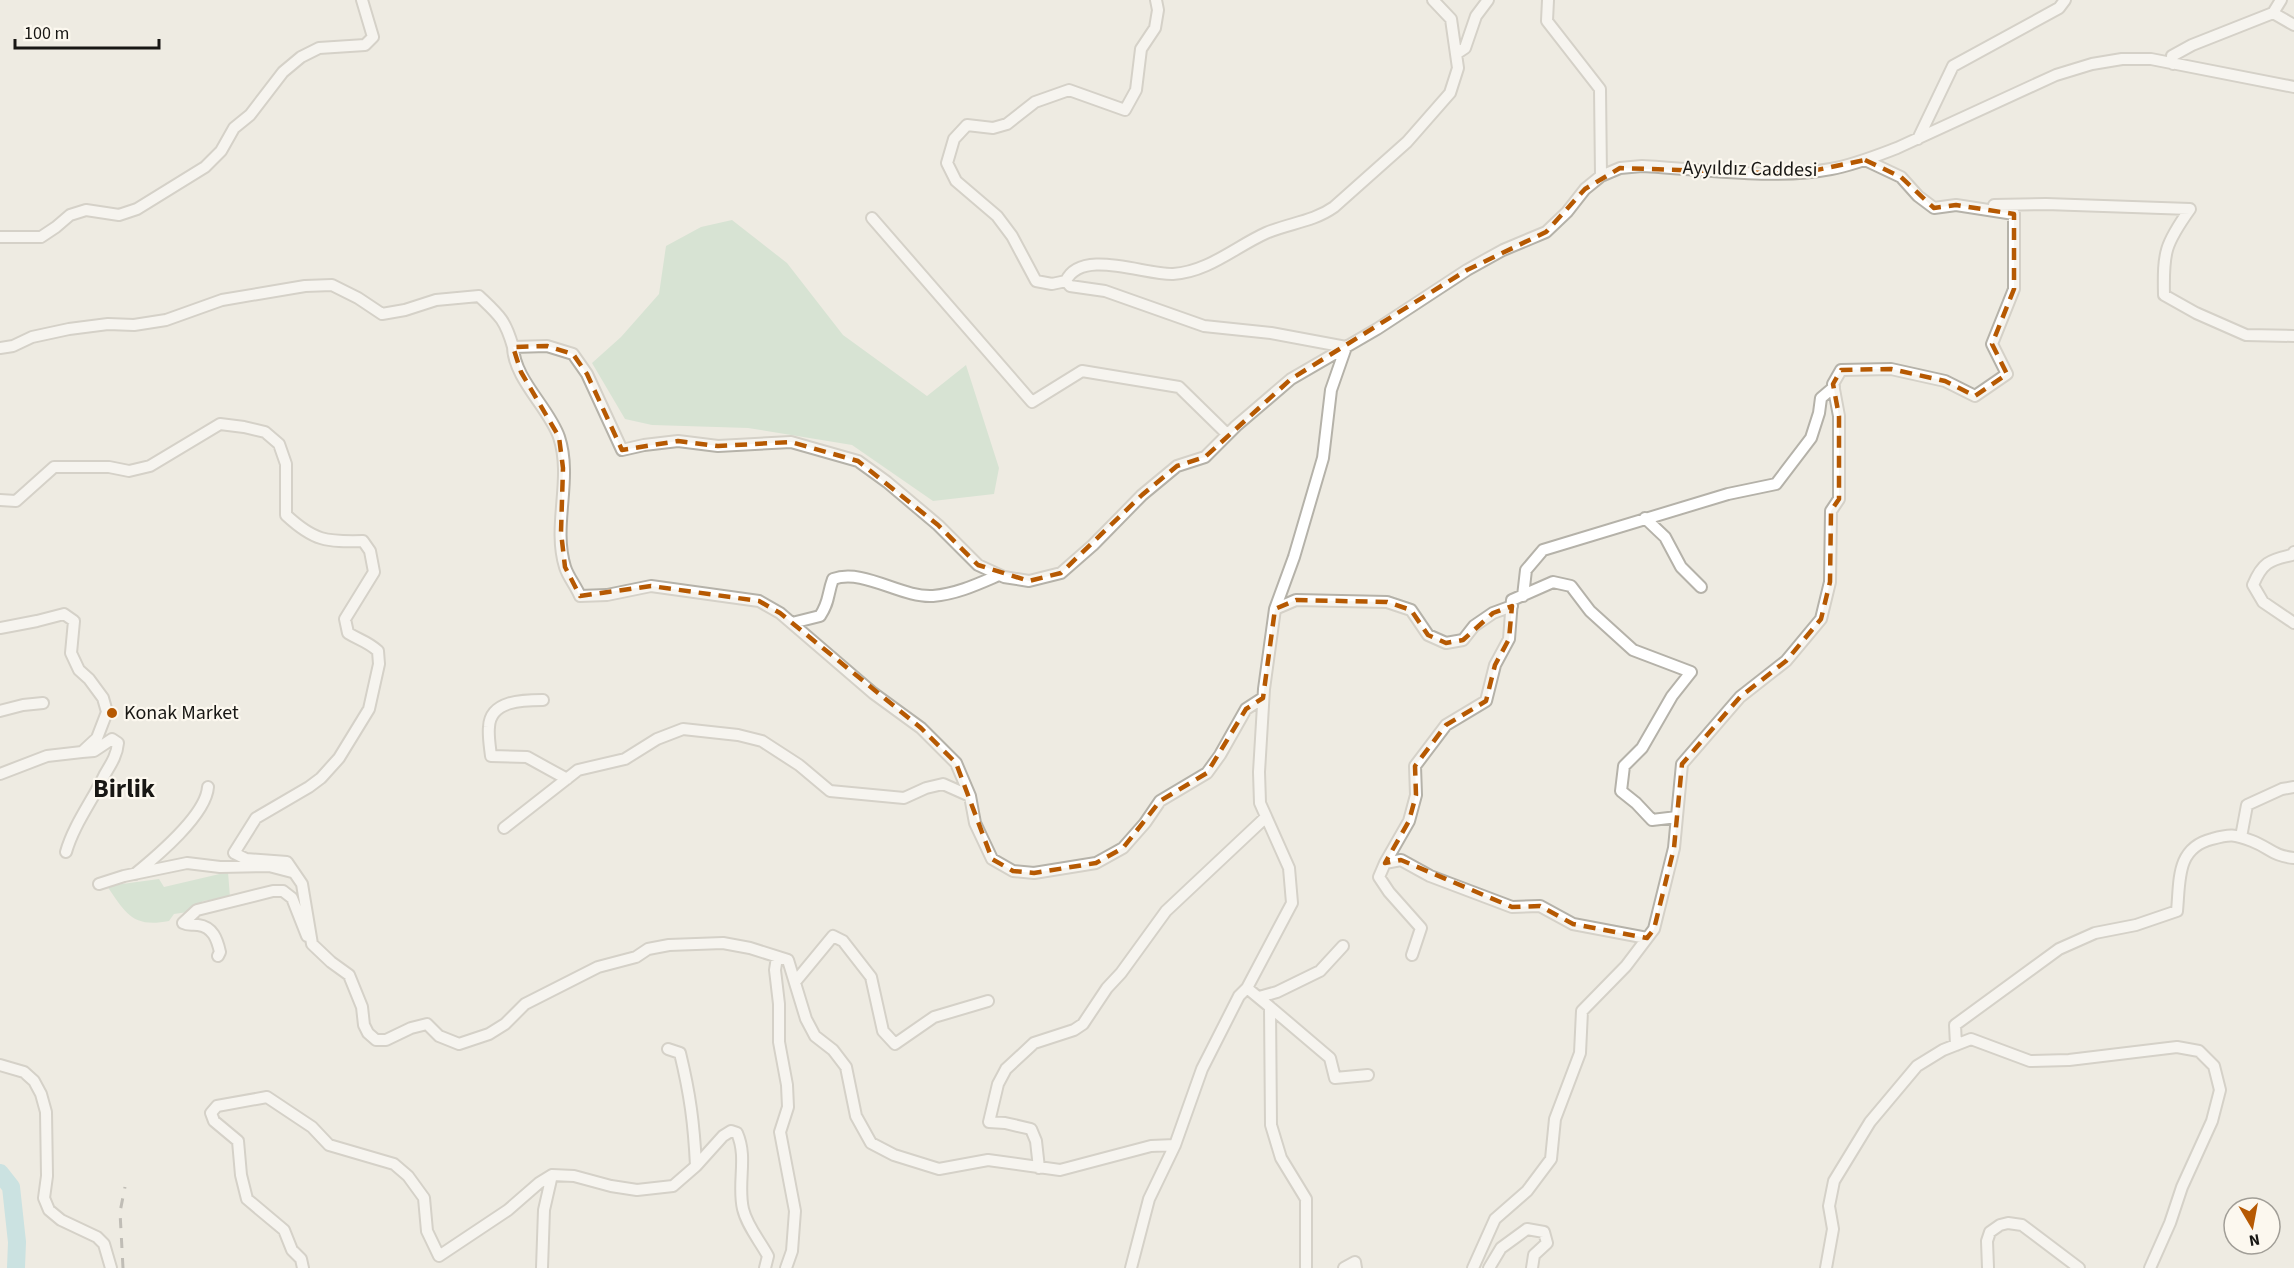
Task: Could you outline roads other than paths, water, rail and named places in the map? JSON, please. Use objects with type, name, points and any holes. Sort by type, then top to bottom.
[{"type":"street","points":[[0,237],[41,237],[70,215],[87,210],[119,215],[138,209],[187,179],[205,167],[221,151],[234,128],[250,115],[283,72],[302,57],[319,48],[364,45],[373,37],[362,0]]},
{"type":"street","points":[[1156,0],[1158,10],[1155,28],[1141,48],[1136,90],[1125,110],[1069,90],[1035,102],[1007,124],[993,128],[967,125],[954,139],[947,163],[956,181],[997,216],[1012,236],[1036,281],[1052,284],[1066,281],[1075,269],[1083,265],[1116,266],[1164,273],[1190,271],[1207,266],[1264,234],[1321,216],[1357,188],[1407,142],[1441,105],[1455,81],[1458,68],[1451,19],[1433,0]]},
{"type":"street","points":[[1456,54],[1465,48],[1476,16],[1488,0]]},
{"type":"street","points":[[1548,0],[1547,21],[1600,89],[1601,176]]},
{"type":"street","points":[[1918,139],[1953,66],[2059,8],[2065,0]]},
{"type":"street","points":[[2173,64],[2172,56],[2192,45],[2273,13],[2281,0]]},
{"type":"street","points":[[2273,13],[2294,25]]},
{"type":"street","name":"Ayyıldız Caddesi","points":[[513,347],[547,346],[573,354],[587,374],[622,450],[678,441],[718,446],[791,442],[858,461],[938,525],[978,565],[999,574],[1029,581],[1061,573],[1168,473],[1177,466],[1205,457],[1227,434],[1291,379],[1377,329],[1467,270],[1503,250],[1546,232],[1568,212],[1585,189],[1601,176],[1620,168],[1642,166],[1797,174],[1833,169],[1865,160],[1918,139],[2056,75],[2092,64],[2122,59],[2151,59],[2294,87]]},
{"type":"street","points":[[1473,1268],[1495,1218],[1527,1191],[1551,1160],[1555,1119],[1580,1053],[1582,1011],[1626,966],[1654,929],[1674,848],[1682,764],[1740,698],[1786,661],[1821,619],[1830,582],[1832,511],[1839,499],[1839,416],[1833,384],[1841,370],[1891,369],[1945,381],[1975,396],[2007,374],[1992,344],[2014,289],[2014,214],[1956,205],[1934,208],[1918,196],[1902,177],[1865,160]]},
{"type":"street","points":[[1966,206],[2046,204],[2190,209],[2173,233],[2164,259],[2164,295],[2196,313],[2246,335],[2294,336]]},
{"type":"street","points":[[872,218],[1032,402],[1082,371],[1179,387],[1227,434]]},
{"type":"street","points":[[1066,281],[1070,286],[1105,291],[1204,326],[1271,333],[1346,347],[1331,390],[1323,458],[1294,557],[1275,609],[1263,698],[1259,772],[1260,803],[1289,868],[1292,903],[1247,988],[1239,996],[1202,1070],[1176,1145],[1149,1199],[1131,1268]]},
{"type":"street","points":[[0,348],[69,328],[108,324],[134,325],[166,320],[222,300],[305,286],[332,285],[382,314],[405,310],[436,300],[479,296],[501,316],[507,326],[521,372],[559,437],[563,468],[561,532],[566,567],[580,596],[607,595],[651,586],[759,601],[780,613],[873,693],[921,728],[956,763],[970,796],[975,823],[992,859],[1013,871],[1034,873],[1096,863],[1122,848],[1160,801],[1207,773],[1246,709],[1263,698]]},
{"type":"street","points":[[1523,596],[1526,570],[1543,550],[1728,494],[1776,484],[1811,438],[1821,398],[1834,387]]},
{"type":"street","points":[[0,500],[16,501],[54,467],[109,467],[129,471],[150,466],[220,424],[265,432],[279,444],[286,464],[286,515],[302,530],[327,542],[363,541],[370,551],[374,572],[345,619],[348,633],[367,641],[378,651],[379,664],[369,709],[339,758],[321,778],[256,818],[234,853],[246,859],[287,862],[302,884],[312,944]]},
{"type":"street","points":[[1645,518],[1665,537],[1681,567],[1701,587]]},
{"type":"street","points":[[2294,552],[2292,555],[2274,559],[2260,568],[2253,585],[2263,602],[2294,622]]},
{"type":"street","points":[[792,623],[820,616],[828,604],[833,579],[841,576],[932,596],[965,590],[999,574]]},
{"type":"street","points":[[1412,955],[1421,928],[1389,892],[1379,877],[1409,820],[1416,795],[1414,766],[1446,725],[1486,701],[1495,665],[1509,639],[1512,600],[1553,582],[1570,586],[1590,611],[1633,650],[1691,672],[1672,696],[1642,748],[1624,766],[1621,791],[1652,820],[1677,818]]},
{"type":"street","points":[[1275,609],[1296,600],[1387,602],[1411,610],[1428,635],[1446,644],[1463,640],[1483,619],[1512,606]]},
{"type":"street","points":[[0,628],[64,614],[74,621],[71,653],[79,670],[103,698],[107,712],[98,738],[82,752]]},
{"type":"street","points":[[543,699],[516,700],[494,713],[488,724],[491,756],[527,757],[567,779]]},
{"type":"street","points":[[0,711],[43,703]]},
{"type":"street","points":[[504,828],[578,770],[625,759],[657,739],[683,729],[738,735],[762,741],[800,765],[830,791],[904,798],[926,788],[943,784],[970,796]]},
{"type":"street","points":[[0,774],[47,756],[94,751],[112,740],[118,743],[117,753],[96,795],[71,834],[66,852]]},
{"type":"street","points":[[135,874],[171,843],[200,810],[208,794],[208,787]]},
{"type":"street","points":[[2241,837],[2247,805],[2282,789],[2294,787]]},
{"type":"street","points":[[1039,1168],[1036,1141],[1031,1129],[989,1122],[998,1084],[1006,1068],[1034,1043],[1074,1030],[1083,1024],[1107,988],[1121,973],[1166,911],[1266,817]]},
{"type":"street","points":[[1956,1045],[1955,1025],[2059,949],[2095,933],[2136,925],[2177,911],[2180,873],[2188,851],[2203,841],[2230,834],[2254,842],[2279,857],[2294,858]]},
{"type":"street","points":[[1385,863],[1401,860],[1430,876],[1512,907],[1540,906],[1573,924],[1647,938]]},
{"type":"street","points":[[99,884],[187,863],[220,867],[269,866],[292,872]]},
{"type":"street","points":[[218,956],[220,952],[214,933],[206,927],[183,923],[185,919],[197,910],[273,891],[283,891],[292,898],[301,925],[312,944],[331,962],[350,975],[362,1006],[364,1025],[368,1033],[376,1040],[386,1041],[411,1028],[428,1024],[439,1036],[459,1044],[489,1034],[505,1024],[525,1004],[598,967],[636,957],[648,949],[669,945],[723,943],[750,948],[788,960],[806,1019],[815,1036],[833,1050],[846,1067],[856,1116],[871,1143],[894,1155],[939,1169],[988,1160],[1060,1170],[1151,1146],[1176,1145]]},
{"type":"street","points":[[795,982],[833,936],[843,941],[871,976],[883,1032],[895,1044],[934,1017],[988,1001]]},
{"type":"street","points":[[1258,998],[1277,992],[1320,971],[1343,946]]},
{"type":"street","points":[[777,957],[775,970],[779,1004],[779,1042],[787,1085],[788,1107],[780,1132],[795,1211],[792,1251],[786,1268]]},
{"type":"street","points":[[1247,988],[1330,1058],[1335,1078],[1368,1075]]},
{"type":"street","points":[[1270,1007],[1271,1125],[1281,1158],[1306,1199],[1305,1268]]},
{"type":"street","points":[[1826,1268],[1833,1229],[1829,1206],[1834,1181],[1870,1122],[1917,1066],[1943,1050],[1971,1039],[2030,1061],[2069,1060],[2176,1047],[2199,1051],[2214,1066],[2220,1090],[2212,1121],[2182,1187],[2170,1223],[2150,1268]]},
{"type":"street","points":[[668,1049],[680,1053],[686,1078],[693,1111],[696,1166]]},
{"type":"street","points":[[0,1065],[24,1072],[34,1081],[41,1094],[46,1112],[47,1176],[44,1197],[49,1210],[61,1220],[97,1237],[104,1244],[111,1268]]},
{"type":"street","points":[[303,1268],[301,1259],[292,1250],[284,1230],[247,1199],[241,1175],[238,1141],[214,1121],[211,1113],[217,1106],[267,1097],[312,1127],[330,1145],[394,1164],[408,1176],[424,1198],[428,1231],[439,1256],[508,1210],[539,1183],[552,1176],[574,1176],[637,1190],[673,1186],[696,1166],[723,1136],[731,1131],[736,1133],[742,1144],[743,1209],[768,1256],[765,1268]]},
{"type":"street","points":[[542,1268],[543,1210],[552,1176]]},
{"type":"street","points":[[1988,1268],[1987,1241],[1990,1232],[2008,1223],[2022,1225],[2079,1268]]},
{"type":"street","points":[[1489,1268],[1501,1248],[1527,1229],[1544,1232],[1547,1243],[1534,1255],[1532,1268]]},
{"type":"street","points":[[1344,1268],[1355,1262],[1356,1268]]},
{"type":"waterway","points":[[0,1173],[11,1187],[17,1242],[16,1268]]},
{"type":"railway","points":[[123,1268],[120,1212],[125,1187]]},
{"type":"place","name":"Konak Market","points":[[112,713]]},
{"type":"district","name":"Birlik","points":[[124,788]]}]
